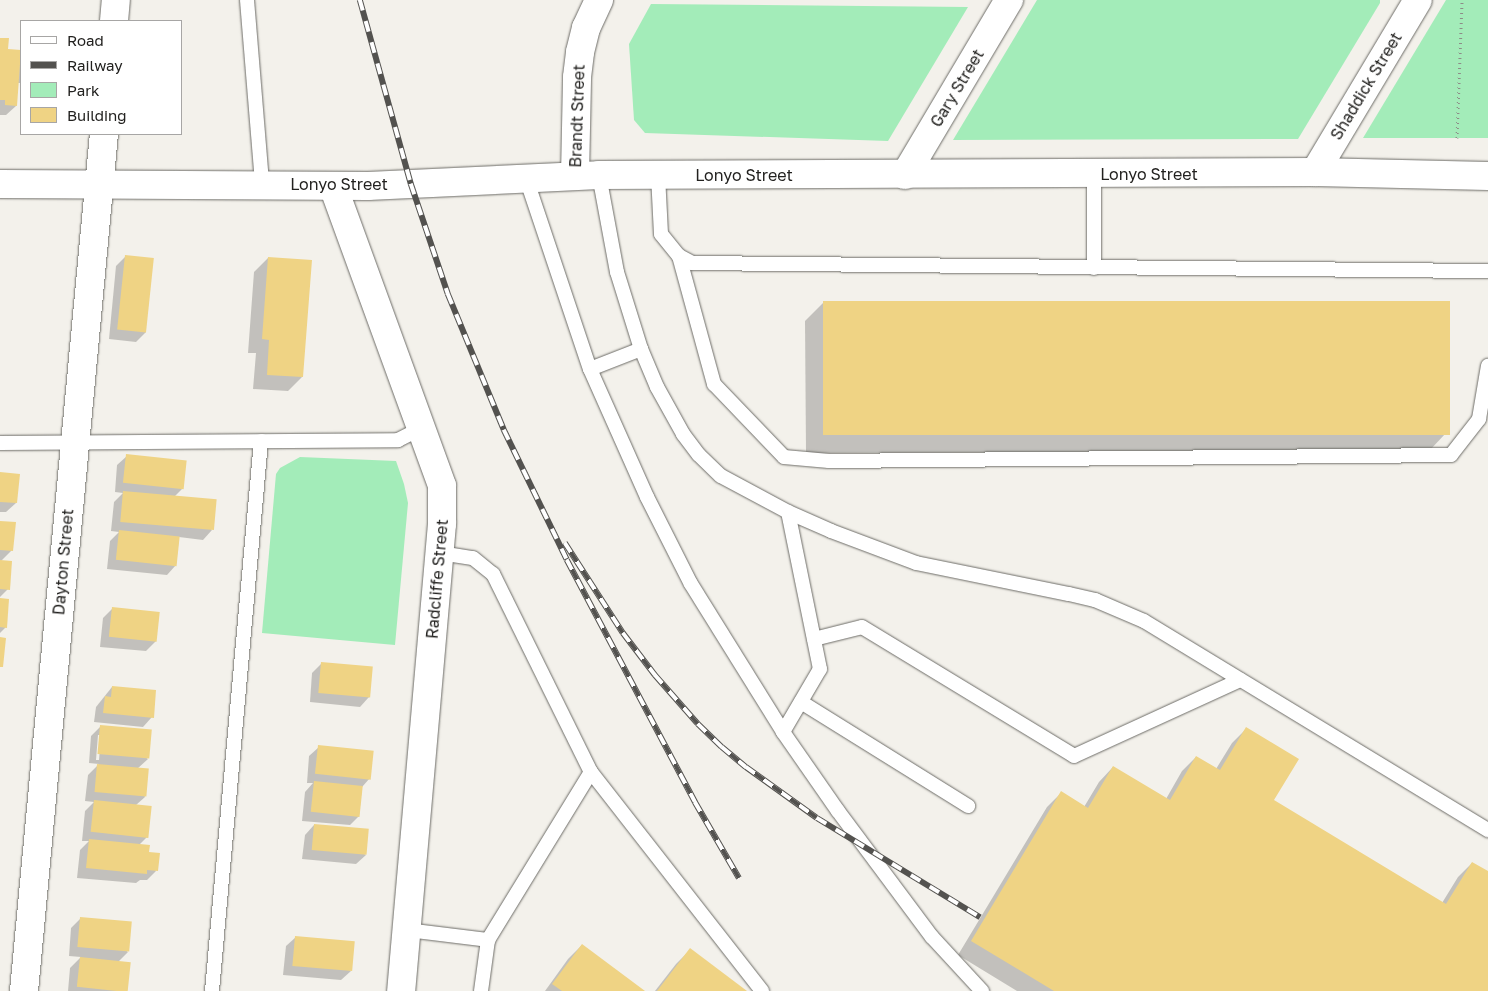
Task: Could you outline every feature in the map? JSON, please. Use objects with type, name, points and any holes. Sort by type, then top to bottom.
[{"type":"street","points":[[114,20],[116,0]]},
{"type":"street","name":"Brandt Street","points":[[587,176],[577,76],[586,28],[600,0]]},
{"type":"street","name":"Gary Street","points":[[905,175],[1009,0]]},
{"type":"street","name":"Shaddick Street","points":[[1315,172],[1418,0]]},
{"type":"street","name":"Dayton Street","points":[[24,991],[104,135]]},
{"type":"street","name":"Lonyo Street","points":[[0,184],[262,184],[333,186],[658,175],[1315,172],[1488,176]]},
{"type":"street","name":"Radcliffe Street","points":[[333,186],[442,486],[444,505],[401,991]]},
{"type":"lane","points":[[247,0],[262,184]]},
{"type":"lane","points":[[1094,174],[1094,268]]},
{"type":"lane","points":[[658,175],[661,234],[679,256],[692,263],[1488,271]]},
{"type":"lane","points":[[587,176],[642,349],[657,387],[683,434],[699,455],[722,476],[788,512],[831,531],[916,563],[1095,600],[1144,621],[1488,830]]},
{"type":"lane","points":[[526,178],[590,369],[647,497],[691,584],[783,732],[888,881],[932,937],[982,991]]},
{"type":"lane","points":[[679,256],[714,384],[784,457],[829,461],[1451,454],[1479,419],[1488,366]]},
{"type":"lane","points":[[590,369],[642,349]]},
{"type":"lane","points":[[0,443],[398,440],[420,429]]},
{"type":"lane","points":[[212,991],[261,441]]},
{"type":"lane","points":[[783,732],[820,669],[788,512]]},
{"type":"lane","points":[[440,553],[473,558],[493,574],[591,772],[762,991]]},
{"type":"lane","points":[[814,639],[862,627],[1074,756],[1240,680]]},
{"type":"lane","points":[[801,702],[968,806]]},
{"type":"lane","points":[[481,991],[488,940],[591,772]]},
{"type":"lane","points":[[407,930],[488,940]]},
{"type":"path","points":[[1457,138],[1462,0]]},
{"type":"green space","points":[[1037,0],[1380,0],[1380,3],[1298,139],[953,140]]},
{"type":"green space","points":[[1446,0],[1488,0],[1488,138],[1363,138]]},
{"type":"green space","points":[[651,4],[968,7],[888,141],[645,133],[634,120],[629,44]]},
{"type":"green space","points":[[300,457],[396,461],[408,503],[395,645],[262,633],[276,474],[280,468]]},
{"type":"building","points":[[0,38],[9,38],[8,49],[20,50],[17,106],[5,105],[5,100],[0,100]]},
{"type":"building","points":[[125,255],[154,258],[146,333],[117,330]]},
{"type":"building","points":[[268,257],[312,260],[303,377],[267,375],[269,340],[262,339]]},
{"type":"building","points":[[823,301],[1450,301],[1450,435],[823,435]]},
{"type":"building","points":[[126,454],[187,460],[184,489],[123,483]]},
{"type":"building","points":[[0,472],[20,474],[17,503],[0,502]]},
{"type":"building","points":[[123,491],[217,499],[214,530],[120,522]]},
{"type":"building","points":[[0,521],[16,522],[13,551],[0,550]]},
{"type":"building","points":[[119,530],[180,536],[177,566],[116,560]]},
{"type":"building","points":[[0,560],[12,561],[10,590],[0,589]]},
{"type":"building","points":[[0,598],[9,599],[7,628],[0,627]]},
{"type":"building","points":[[112,607],[160,612],[157,642],[109,637]]},
{"type":"building","points":[[0,637],[6,638],[3,667],[0,667]]},
{"type":"building","points":[[321,662],[373,667],[370,697],[318,693]]},
{"type":"building","points":[[112,686],[156,690],[154,718],[103,713],[105,696],[111,697]]},
{"type":"building","points":[[100,725],[152,730],[149,758],[97,754]]},
{"type":"building","points":[[1246,727],[1299,759],[1274,800],[1446,904],[1472,862],[1488,871],[1488,991],[1054,991],[971,941],[1061,791],[1088,808],[1113,766],[1170,800],[1196,756],[1220,770]]},
{"type":"building","points":[[318,745],[374,751],[371,780],[315,774]]},
{"type":"building","points":[[97,764],[149,769],[146,796],[95,792]]},
{"type":"building","points":[[314,781],[363,786],[359,817],[311,812]]},
{"type":"building","points":[[94,800],[152,806],[148,838],[91,832]]},
{"type":"building","points":[[314,824],[369,829],[367,855],[312,850]]},
{"type":"building","points":[[89,839],[150,845],[149,852],[160,853],[158,871],[147,870],[147,874],[86,868]]},
{"type":"building","points":[[80,917],[132,922],[129,951],[77,947]]},
{"type":"building","points":[[295,936],[355,941],[352,971],[292,966]]},
{"type":"building","points":[[582,944],[645,991],[562,991],[552,984]]},
{"type":"building","points":[[690,948],[747,991],[657,991]]},
{"type":"building","points":[[80,957],[131,962],[128,991],[77,987]]},
{"type":"railway","points":[[360,0],[411,184],[448,294],[504,430],[567,560],[695,802],[739,878]]},
{"type":"railway","points":[[565,543],[623,633],[655,675],[698,724],[722,747],[746,767],[817,818],[980,917]]}]
